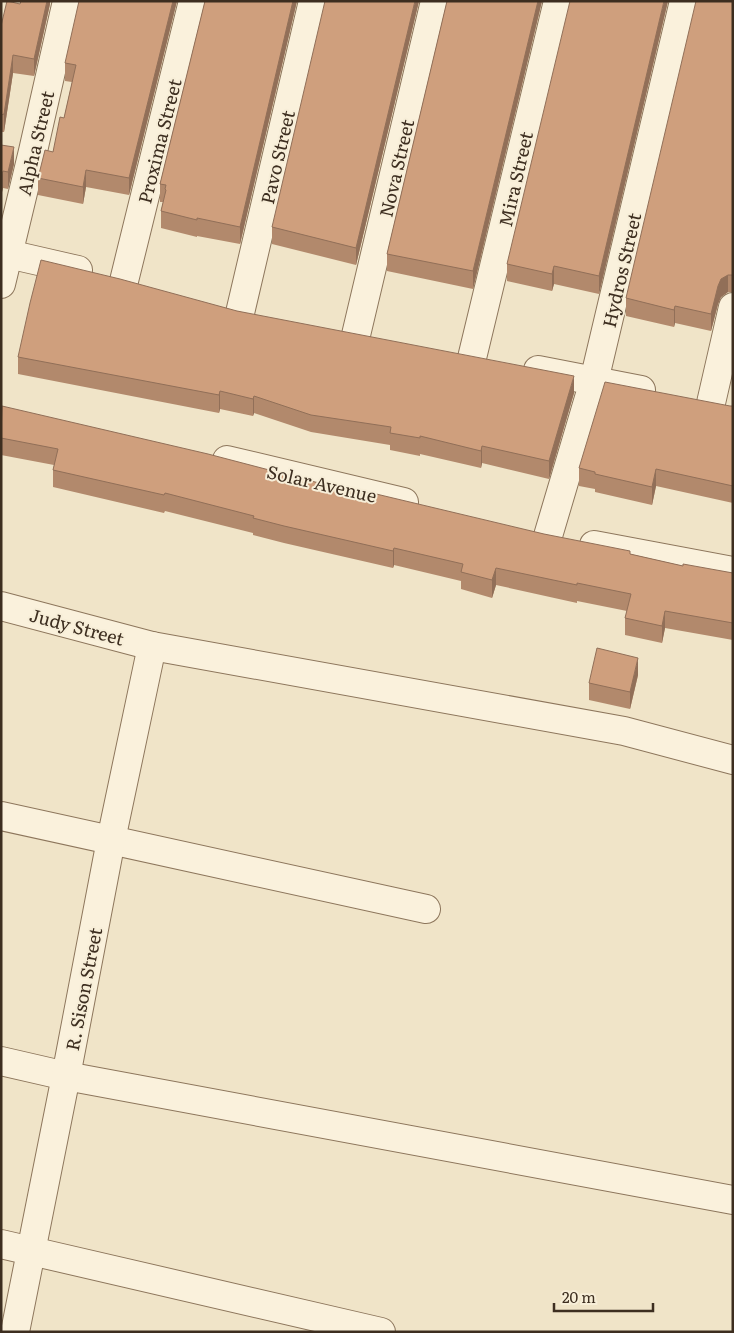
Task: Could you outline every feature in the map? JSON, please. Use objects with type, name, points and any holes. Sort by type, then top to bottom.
[{"type":"street","name":"Alpha Street","points":[[1,284],[8,254],[21,149],[67,1]]},
{"type":"street","name":"Proxima Street","points":[[124,281],[194,1]]},
{"type":"street","name":"Pavo Street","points":[[214,305],[250,314],[312,1]]},
{"type":"street","name":"Nova Street","points":[[356,335],[435,1]]},
{"type":"street","name":"Mira Street","points":[[558,1],[463,356],[594,381]]},
{"type":"street","name":"Hydros Street","points":[[684,1],[594,381],[538,534],[733,571]]},
{"type":"street","points":[[8,254],[151,288]]},
{"type":"street","points":[[712,404],[733,307]]},
{"type":"street","points":[[594,381],[662,394]]},
{"type":"street","name":"Solar Avenue","points":[[202,454],[423,506]]},
{"type":"street","name":"Judy Street","points":[[1,606],[152,646],[624,731],[733,760]]},
{"type":"street","name":"R. Sison Street","points":[[15,1332],[111,840],[152,646]]},
{"type":"street","points":[[1,816],[426,908]]},
{"type":"street","points":[[1,1061],[66,1076],[733,1200]]},
{"type":"street","points":[[1,1244],[381,1332]]},
{"type":"building","points":[[7,1],[20,4],[21,1],[47,1],[34,59],[13,55],[4,114],[1,115],[1,26]]},
{"type":"building","points":[[79,1],[173,1],[129,178],[86,170],[83,187],[38,178],[45,150],[53,152],[60,117],[64,118],[76,65],[65,63]]},
{"type":"building","points":[[205,1],[293,1],[240,227],[197,218],[197,220],[161,211],[166,185],[160,184]]},
{"type":"building","points":[[325,1],[415,1],[356,248],[272,227]]},
{"type":"building","points":[[447,1],[538,1],[473,271],[387,254]]},
{"type":"building","points":[[570,1],[664,1],[599,276],[554,266],[552,274],[507,264]]},
{"type":"building","points":[[696,1],[733,1],[733,275],[728,275],[721,279],[711,314],[675,306],[674,310],[626,298]]},
{"type":"building","points":[[1,145],[14,147],[8,172],[3,171],[1,178]]},
{"type":"building","points":[[41,260],[120,279],[237,311],[574,376],[549,461],[482,446],[481,451],[420,436],[420,438],[390,433],[391,427],[311,415],[254,396],[253,399],[220,391],[219,395],[18,357]]},
{"type":"building","points":[[605,382],[733,406],[733,486],[656,469],[652,487],[595,474],[595,472],[579,468]]},
{"type":"building","points":[[2,406],[208,454],[315,482],[372,493],[544,534],[630,551],[630,554],[683,566],[683,564],[733,573],[733,623],[665,611],[662,626],[625,618],[631,594],[496,568],[492,580],[461,572],[463,564],[394,548],[393,551],[284,526],[253,518],[254,516],[165,493],[164,495],[53,470],[58,449],[1,438]]},
{"type":"building","points":[[597,648],[638,658],[630,692],[589,683]]}]
